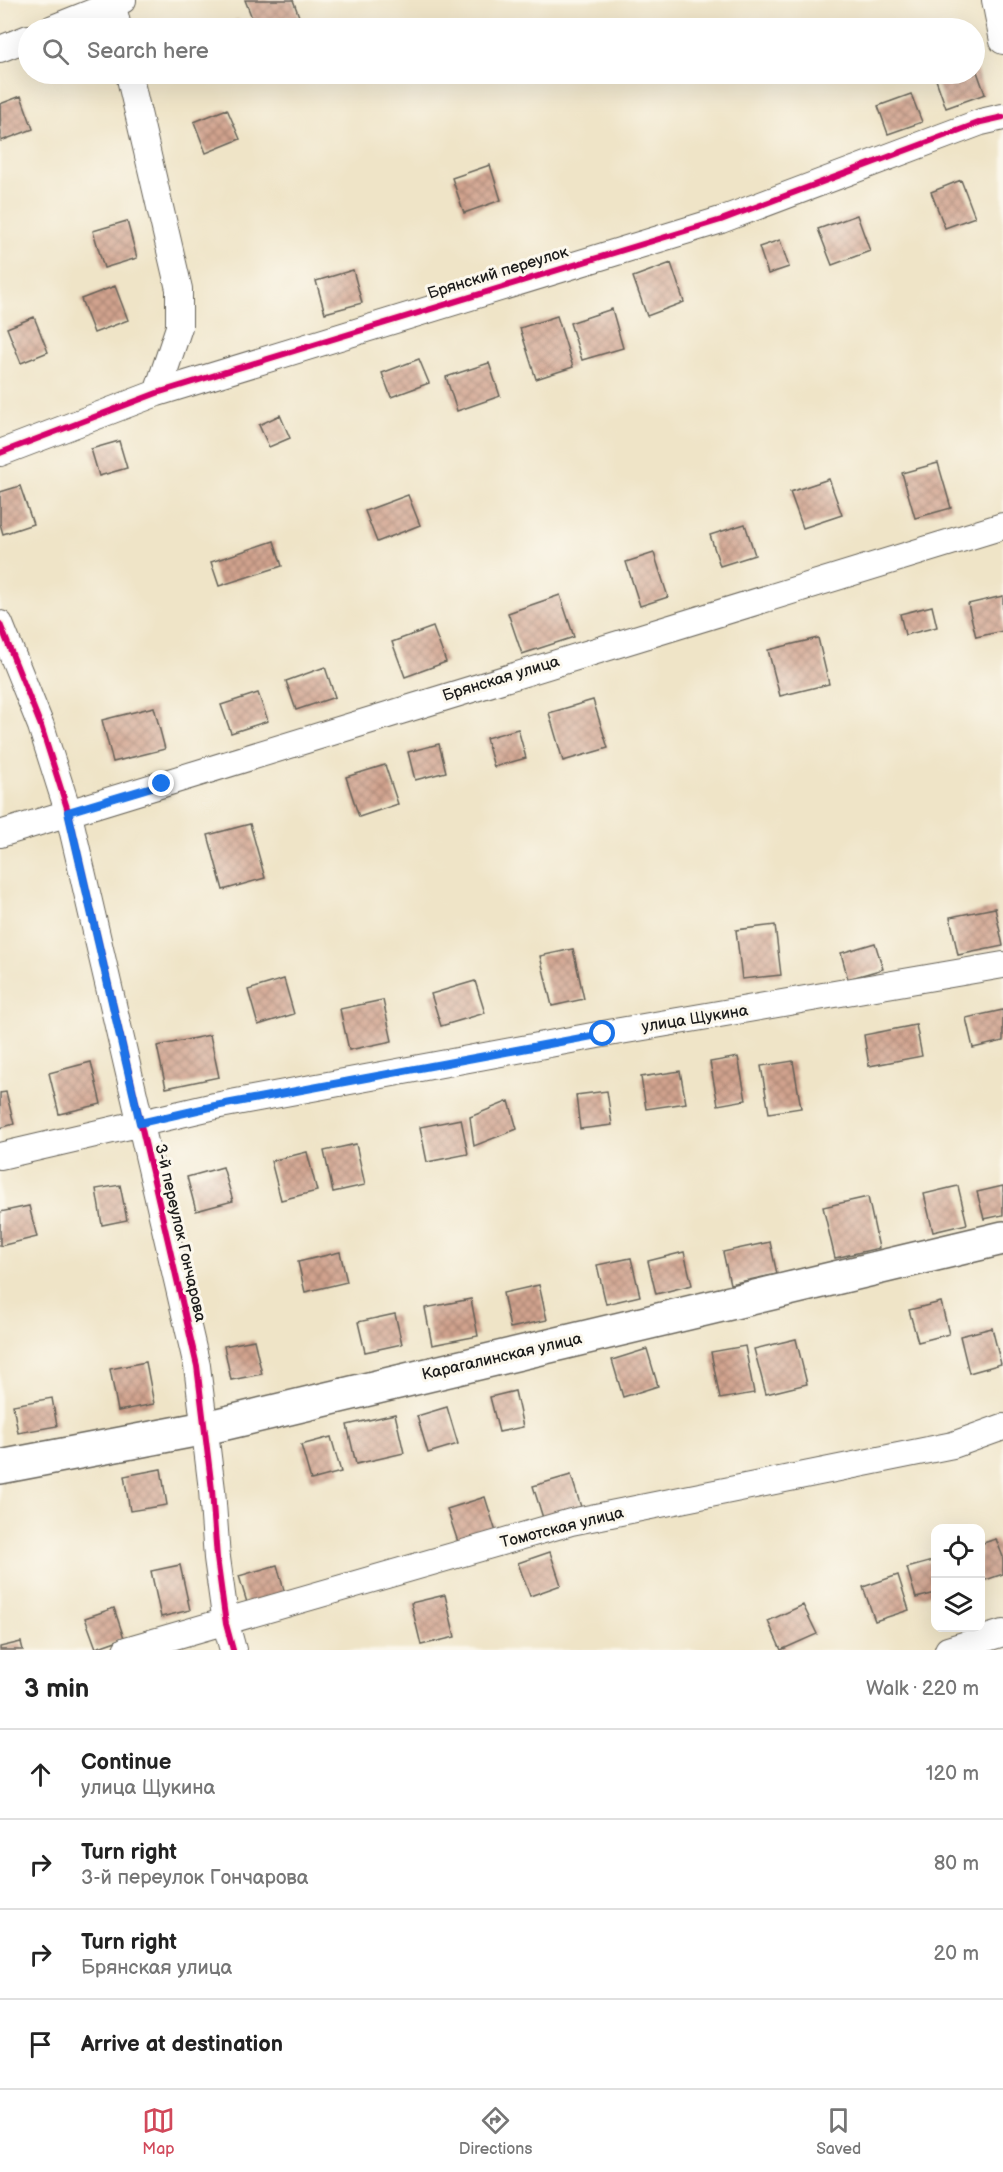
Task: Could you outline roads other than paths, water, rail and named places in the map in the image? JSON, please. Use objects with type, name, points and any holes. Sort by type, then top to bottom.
[{"type":"street","points":[[995,0],[1003,40]]},
{"type":"street","points":[[91,18],[118,11]]},
{"type":"street","points":[[0,49],[18,42]]},
{"type":"street","points":[[131,84],[179,289],[179,327],[157,393]]},
{"type":"street","name":"Брянский переулок","points":[[0,453],[157,393],[720,220],[981,122],[1003,117]]},
{"type":"street","name":"Брянская улица","points":[[0,834],[1003,526]]},
{"type":"street","name":"3-й переулок Гончарова","points":[[0,624],[41,726],[68,812],[196,1366],[205,1428],[217,1558],[226,1624],[233,1650]]},
{"type":"street","name":"улица Щукина","points":[[0,1155],[215,1106],[603,1034],[1003,965]]},
{"type":"street","name":"Карагалинская улица","points":[[0,1467],[205,1428],[1003,1239]]},
{"type":"street","name":"Томотская улица","points":[[126,1650],[226,1624],[571,1522],[953,1445],[1003,1427]]},
{"type":"street","points":[[948,1650],[1003,1633]]}]
